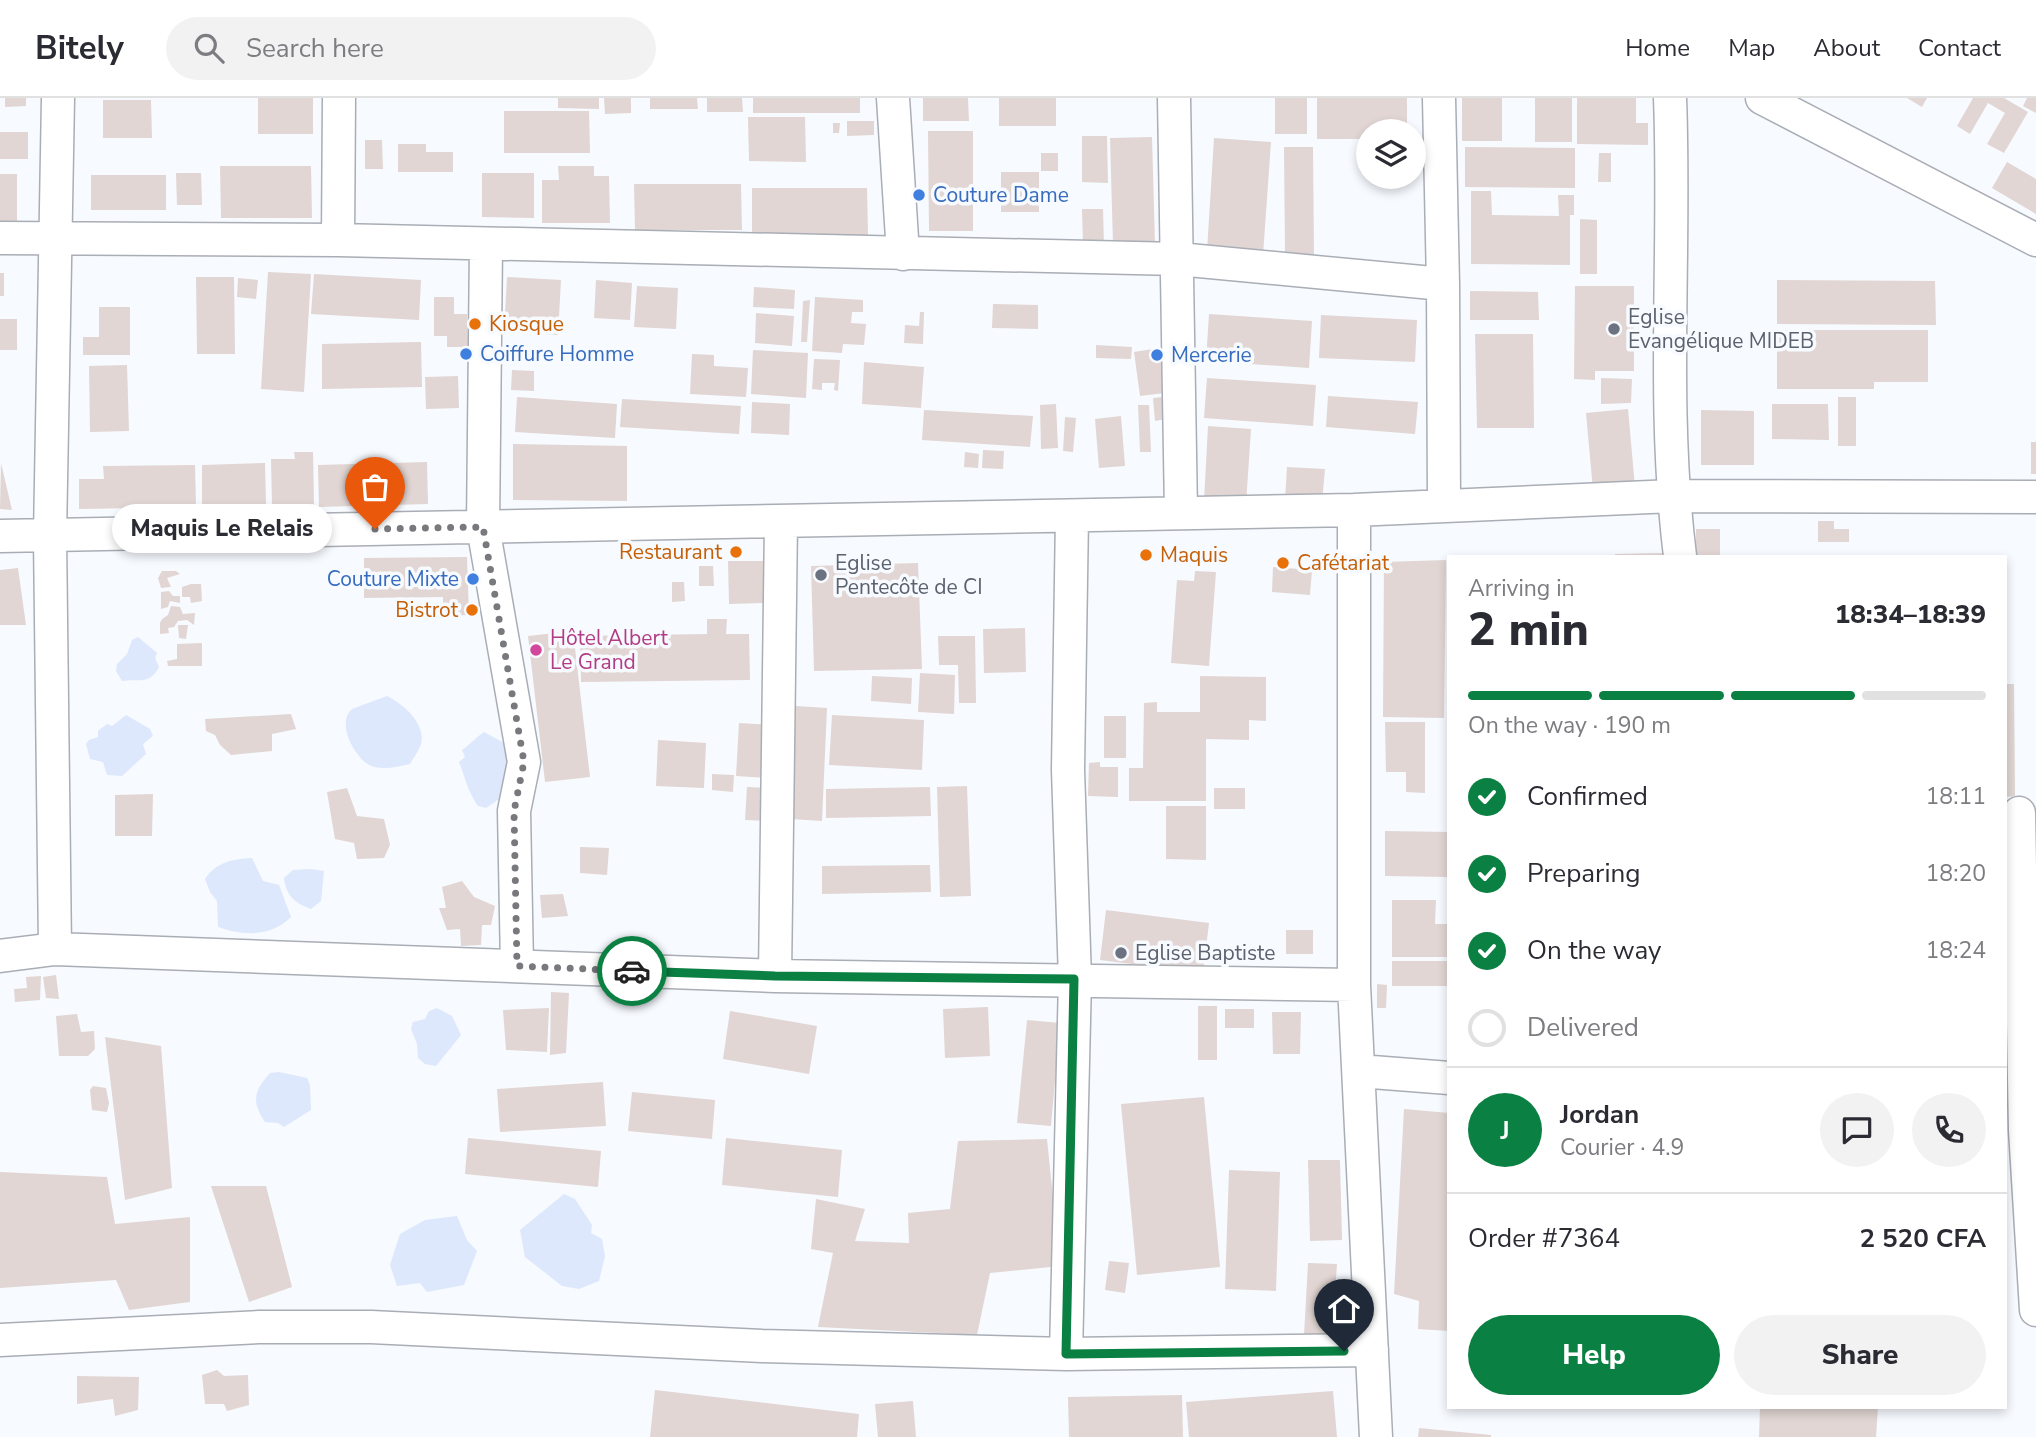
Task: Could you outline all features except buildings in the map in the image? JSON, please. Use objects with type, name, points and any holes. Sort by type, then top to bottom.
[{"type":"street","points":[[55,948],[50,536],[58,98]]},
{"type":"street","points":[[338,240],[339,98]]},
{"type":"street","points":[[893,98],[904,254]]},
{"type":"street","points":[[1174,98],[1181,513]]},
{"type":"street","points":[[1439,98],[1444,505]]},
{"type":"street","points":[[1670,98],[1672,151],[1668,345],[1673,496],[1680,555]]},
{"type":"street","points":[[1762,98],[2036,240]]},
{"type":"street","points":[[0,238],[338,240],[1178,259],[1443,284]]},
{"type":"street","points":[[486,244],[483,527],[524,762],[514,811],[517,966]]},
{"type":"street","points":[[0,536],[1354,510],[1673,496],[2036,497]]},
{"type":"street","points":[[1354,510],[1354,985],[1376,1437]]},
{"type":"street","points":[[1066,1354],[1074,979],[1068,770],[1072,516]]},
{"type":"street","points":[[775,976],[781,522]]},
{"type":"street","points":[[2020,813],[2022,1130],[2036,1310]]},
{"type":"street","points":[[0,956],[55,948],[775,976],[1354,985]]},
{"type":"street","points":[[1359,1071],[1447,1077]]},
{"type":"street","points":[[0,1340],[259,1327],[371,1327],[762,1346],[1066,1354],[1372,1350]]},
{"type":"shaded area","points":[[138,637],[157,653],[155,658],[159,667],[147,679],[122,681],[116,671],[117,664],[127,654],[132,640]]},
{"type":"shaded area","points":[[387,696],[412,715],[422,736],[420,747],[410,764],[382,768],[366,763],[356,752],[348,737],[346,721],[352,709]]},
{"type":"shaded area","points":[[126,715],[150,729],[153,736],[143,744],[146,754],[122,776],[107,775],[103,762],[90,759],[86,744],[98,737],[98,731],[107,724],[112,726]]},
{"type":"shaded area","points":[[484,732],[513,748],[502,797],[486,808],[478,806],[475,801],[459,762],[465,757],[462,750]]},
{"type":"shaded area","points":[[252,858],[263,881],[279,885],[291,917],[275,928],[256,933],[218,927],[217,901],[205,879],[209,873],[226,862]]},
{"type":"shaded area","points":[[293,870],[324,871],[321,901],[311,909],[292,898],[284,878]]},
{"type":"shaded area","points":[[437,1008],[452,1016],[461,1035],[436,1066],[425,1064],[418,1058],[417,1044],[411,1029],[413,1022],[425,1019],[429,1011]]},
{"type":"shaded area","points":[[279,1072],[307,1078],[310,1085],[311,1110],[284,1127],[278,1123],[265,1122],[256,1102],[256,1096],[265,1079],[270,1073]]},
{"type":"shaded area","points":[[564,1194],[575,1199],[592,1225],[591,1233],[602,1239],[605,1256],[599,1281],[579,1289],[562,1286],[525,1257],[520,1230]]},
{"type":"shaded area","points":[[457,1216],[467,1240],[477,1251],[464,1285],[427,1292],[420,1283],[397,1286],[390,1265],[400,1234],[425,1220]]},
{"type":"way so far","points":[[375,529],[483,527],[524,762],[514,811],[517,966],[632,971]]},
{"type":"place","name":"Couture Dame","points":[[919,195]]},
{"type":"place","name":"Kiosque","points":[[475,324]]},
{"type":"place","name":"Eglise Evangélique MIDEB","points":[[1614,329]]},
{"type":"place","name":"Coiffure Homme","points":[[466,354]]},
{"type":"place","name":"Mercerie","points":[[1157,355]]},
{"type":"place","name":"Maquis Le Relais","points":[[375,529]]},
{"type":"place","name":"Restaurant","points":[[736,552]]},
{"type":"place","name":"Maquis","points":[[1146,555]]},
{"type":"place","name":"Cafétariat","points":[[1283,563]]},
{"type":"place","name":"Eglise Pentecôte de CI","points":[[821,575]]},
{"type":"place","name":"Couture Mixte","points":[[473,579]]},
{"type":"place","name":"Bistrot","points":[[472,610]]},
{"type":"place","name":"Hôtel Albert Le Grand","points":[[536,650]]},
{"type":"place","name":"Eglise Baptiste","points":[[1121,953]]},
{"type":"route","points":[[632,971],[775,976],[1074,979],[1066,1354],[1344,1351]]}]
